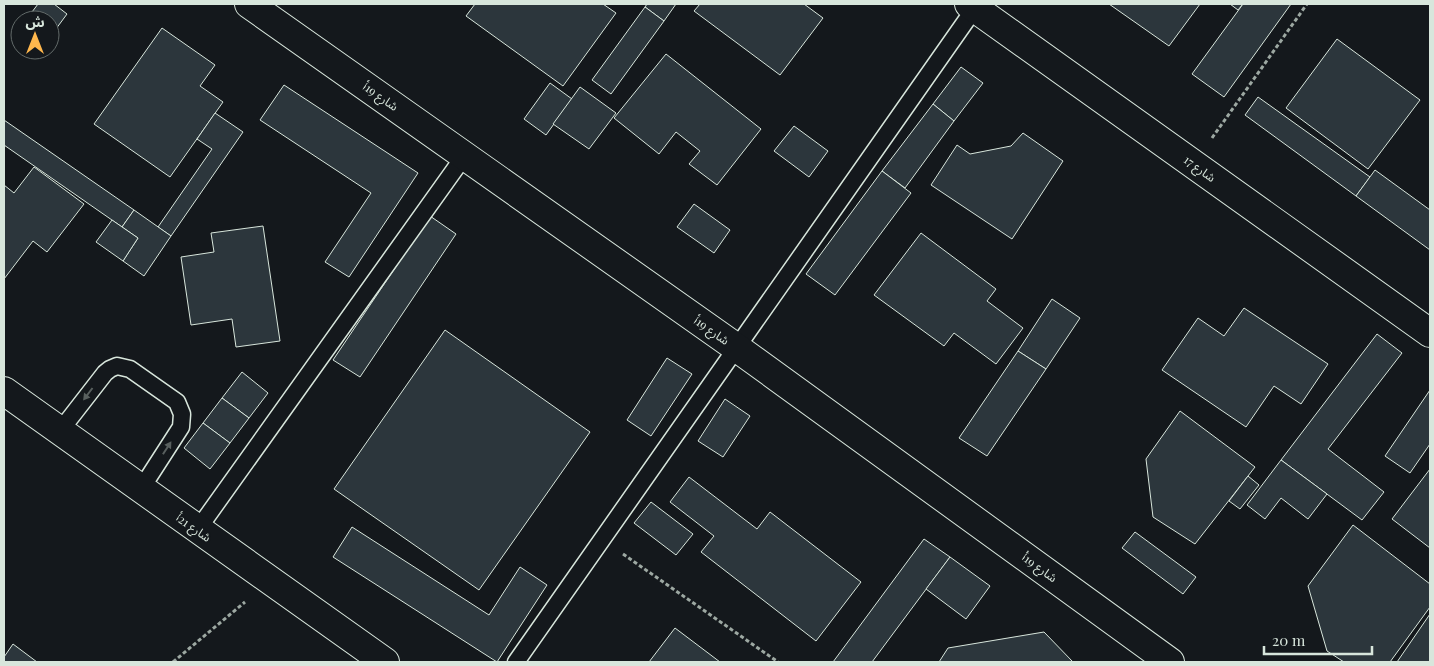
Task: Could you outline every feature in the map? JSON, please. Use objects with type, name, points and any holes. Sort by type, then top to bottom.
[{"type":"street","name":"شارع 19أ","points":[[248,4],[736,348],[1170,662]]},
{"type":"street","name":"شارع 17","points":[[972,6],[1430,333]]},
{"type":"street","name":"شارع 21أ","points":[[4,391],[385,662]]},
{"type":"lane","points":[[516,662],[972,6]]},
{"type":"lane","points":[[198,529],[464,155]]},
{"type":"lane","points":[[60,431],[105,373],[110,368],[117,366],[130,369],[177,402],[182,414],[180,427],[141,489]]},
{"type":"path","points":[[1194,164],[1307,4]]},
{"type":"path","points":[[602,539],[778,662]]},
{"type":"path","points":[[173,662],[270,580]]},
{"type":"building","points":[[38,4],[54,4],[67,14],[60,23],[60,10],[34,10]]},
{"type":"building","points":[[475,4],[603,4],[616,13],[563,86],[466,16]]},
{"type":"building","points":[[647,4],[676,4],[664,21],[645,7]]},
{"type":"building","points":[[700,4],[804,4],[823,18],[780,75],[694,11]]},
{"type":"building","points":[[1109,4],[1200,4],[1169,46]]},
{"type":"building","points":[[1230,4],[1243,4],[1238,10]]},
{"type":"building","points":[[1243,4],[1291,4],[1224,97],[1192,74]]},
{"type":"building","points":[[645,7],[664,21],[611,94],[592,80]]},
{"type":"building","points":[[162,28],[215,65],[200,86],[223,102],[170,177],[94,124]]},
{"type":"building","points":[[1337,39],[1420,100],[1368,169],[1286,108]]},
{"type":"building","points":[[666,54],[761,129],[717,185],[689,164],[700,151],[676,132],[659,154],[614,118]]},
{"type":"building","points":[[961,67],[983,83],[954,121],[933,104]]},
{"type":"building","points":[[550,83],[572,99],[546,135],[524,119]]},
{"type":"building","points":[[284,85],[418,173],[349,277],[325,262],[371,193],[260,120]]},
{"type":"building","points":[[580,87],[616,113],[589,149],[553,124]]},
{"type":"building","points":[[1258,97],[1370,177],[1356,196],[1245,115]]},
{"type":"building","points":[[933,104],[954,121],[905,188],[882,171]]},
{"type":"building","points":[[215,113],[243,132],[171,236],[158,227],[212,149],[197,139]]},
{"type":"building","points":[[4,120],[134,210],[122,227],[4,145]]},
{"type":"building","points":[[794,126],[828,151],[809,177],[774,151]]},
{"type":"building","points":[[1023,133],[1063,161],[1012,239],[931,185],[957,145],[970,154],[1011,146]]},
{"type":"building","points":[[34,167],[84,204],[47,252],[33,241],[4,279],[4,185],[14,193]]},
{"type":"building","points":[[1375,170],[1430,210],[1430,250],[1356,196]]},
{"type":"building","points":[[882,171],[911,193],[835,295],[806,274]]},
{"type":"building","points":[[694,204],[730,230],[714,253],[677,227]]},
{"type":"building","points":[[134,210],[171,236],[144,276],[123,261],[138,238],[122,227]]},
{"type":"building","points":[[430,216],[456,234],[360,377],[333,360]]},
{"type":"building","points":[[112,220],[138,238],[123,261],[96,242]]},
{"type":"building","points":[[263,226],[280,341],[236,347],[232,319],[191,325],[181,257],[214,252],[211,233]]},
{"type":"building","points":[[921,233],[996,289],[987,301],[1023,328],[996,364],[954,333],[944,346],[874,295]]},
{"type":"building","points":[[1052,299],[1080,318],[1046,369],[1018,351]]},
{"type":"building","points":[[1244,308],[1328,364],[1301,404],[1274,386],[1246,427],[1162,370],[1198,318],[1224,336]]},
{"type":"building","points":[[445,330],[590,432],[479,590],[334,489]]},
{"type":"building","points":[[1377,334],[1402,353],[1328,449],[1384,492],[1362,520],[1281,460]]},
{"type":"building","points":[[1018,351],[1046,369],[987,456],[959,438]]},
{"type":"building","points":[[667,358],[692,374],[651,436],[627,420]]},
{"type":"building","points":[[242,372],[268,393],[249,418],[222,398]]},
{"type":"building","points":[[1430,390],[1430,444],[1410,473],[1385,456]]},
{"type":"building","points":[[222,398],[249,418],[230,443],[203,423]]},
{"type":"building","points":[[725,399],[750,416],[723,457],[698,441]]},
{"type":"building","points":[[1180,411],[1255,467],[1195,544],[1153,517],[1146,459]]},
{"type":"building","points":[[203,423],[230,443],[210,469],[184,448]]},
{"type":"building","points":[[1281,460],[1327,494],[1308,519],[1281,498],[1265,519],[1247,505]]},
{"type":"building","points":[[1430,469],[1430,548],[1392,519]]},
{"type":"building","points":[[1248,476],[1259,485],[1240,509],[1229,501]]},
{"type":"building","points":[[689,477],[757,529],[770,512],[861,582],[816,641],[701,552],[714,536],[670,502]]},
{"type":"building","points":[[651,502],[693,534],[676,555],[634,523]]},
{"type":"building","points":[[1353,525],[1430,584],[1430,607],[1390,662],[1344,662],[1327,651],[1308,586]]},
{"type":"building","points":[[352,527],[489,615],[520,567],[547,585],[497,662],[333,557]]},
{"type":"building","points":[[1135,532],[1196,577],[1183,594],[1122,548]]},
{"type":"building","points":[[924,539],[950,557],[872,662],[833,662]]},
{"type":"building","points":[[950,557],[990,586],[966,619],[926,589]]},
{"type":"building","points":[[1430,614],[1430,662],[1397,662]]},
{"type":"building","points":[[675,628],[720,662],[649,662]]},
{"type":"building","points":[[1044,632],[1073,662],[939,662],[948,648]]},
{"type":"building","points":[[13,644],[37,662],[4,662],[4,657]]}]
